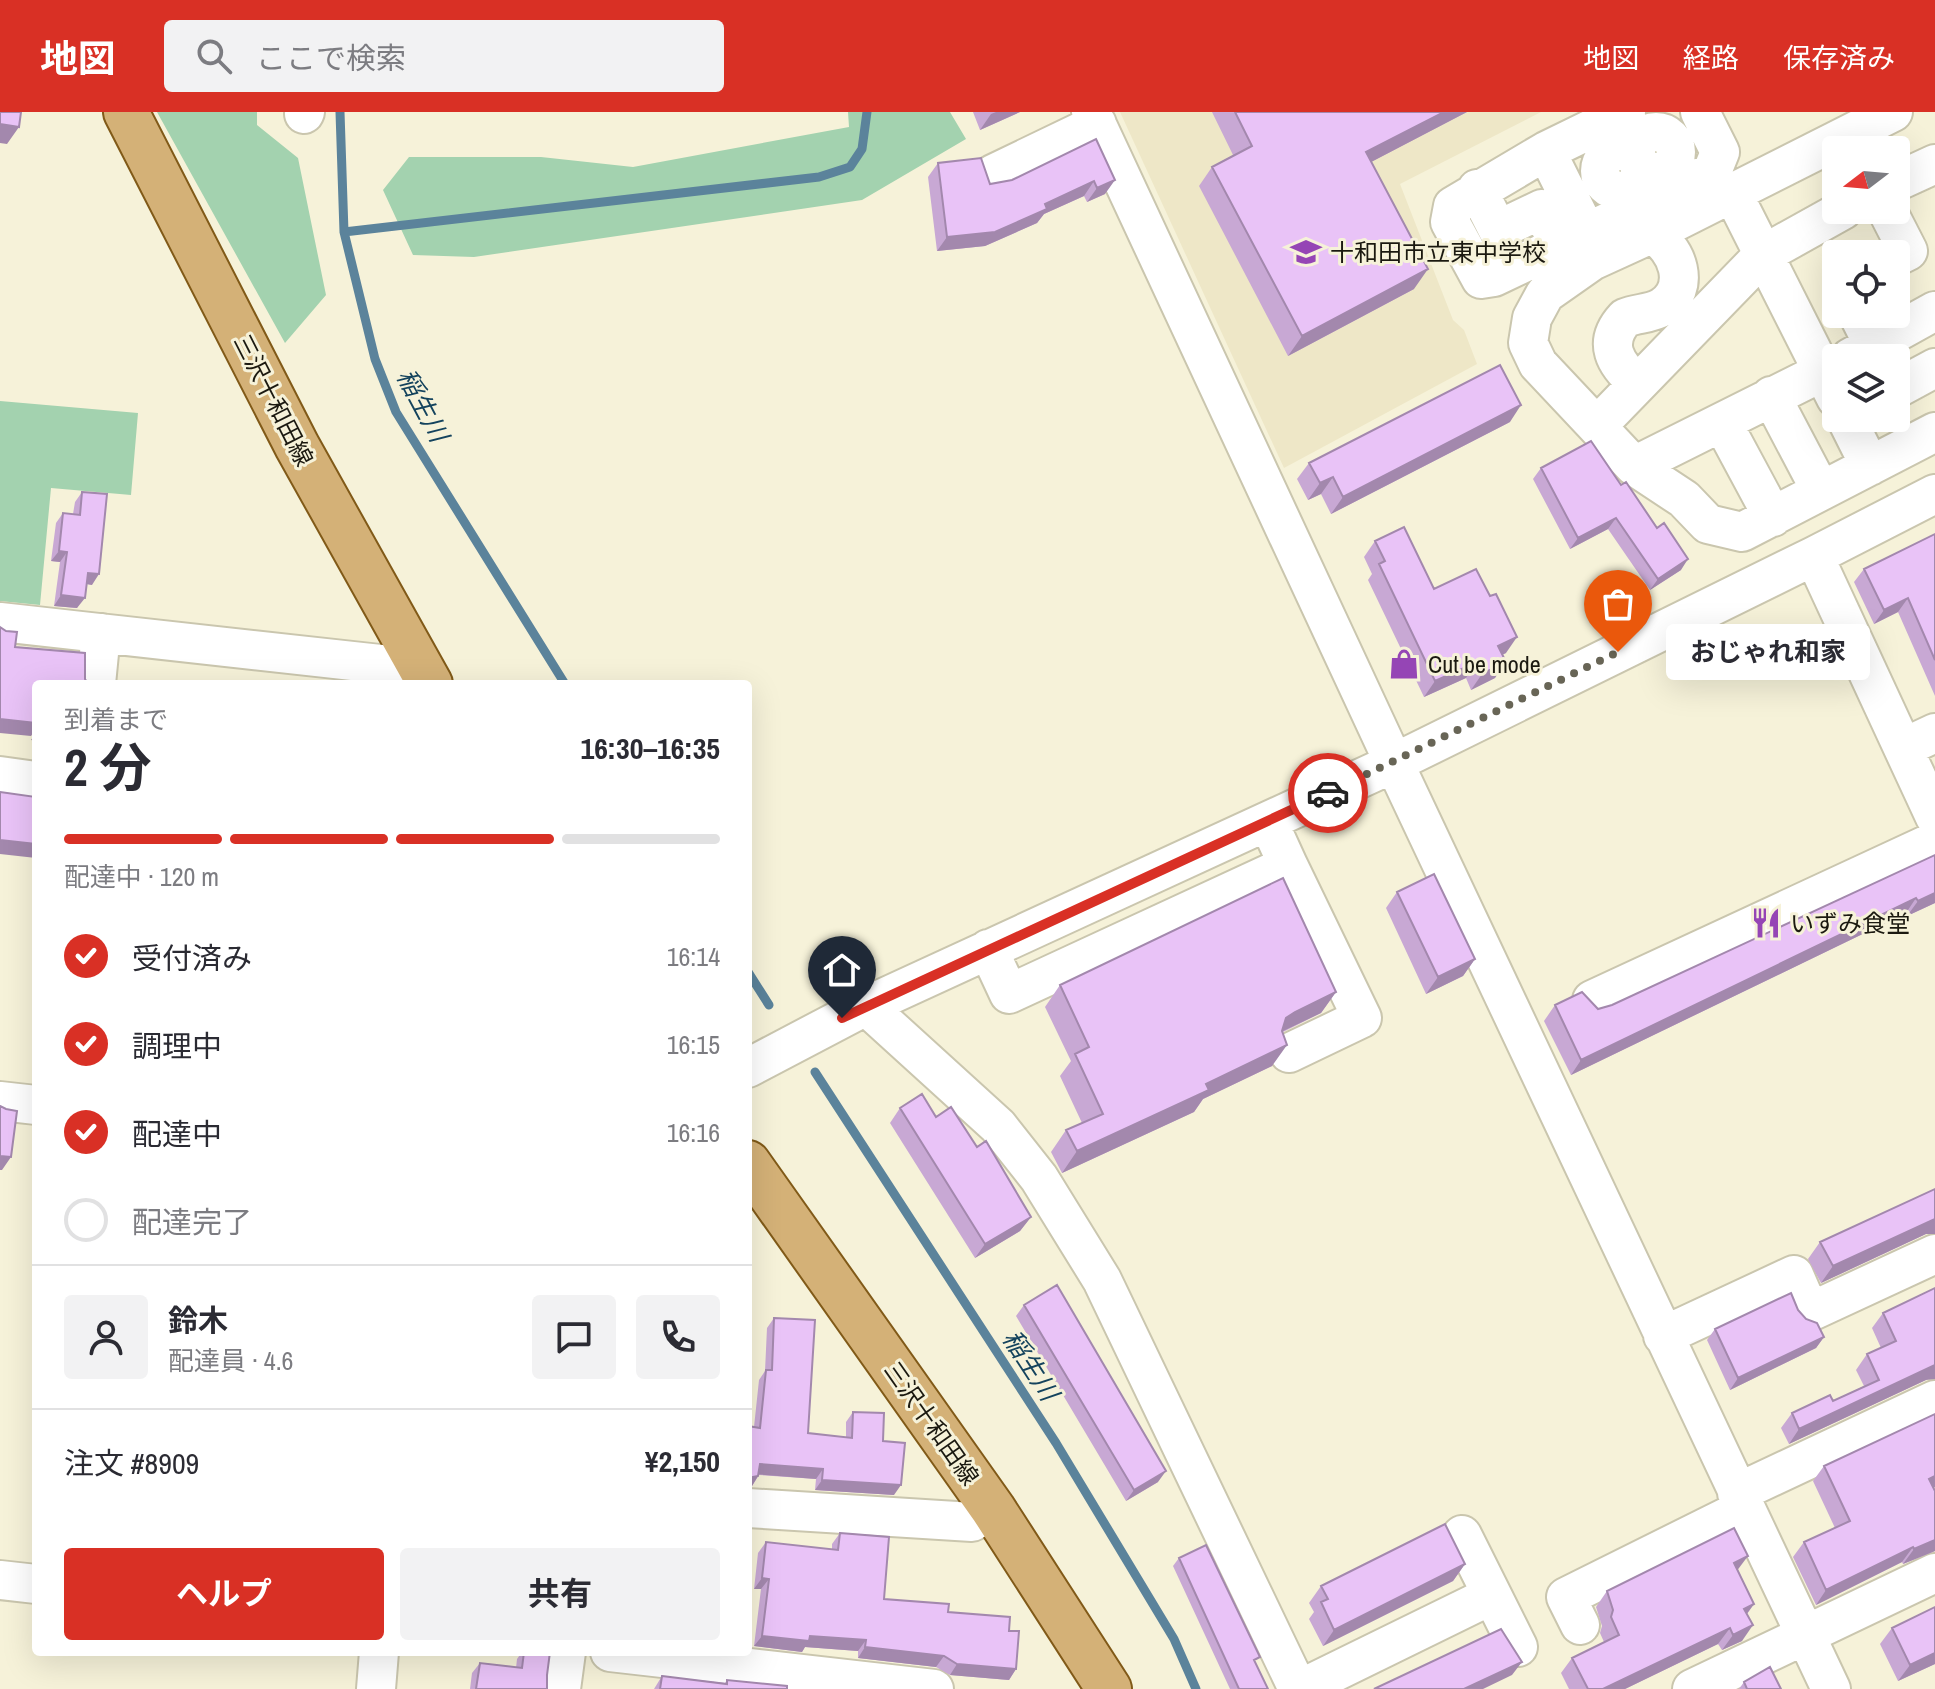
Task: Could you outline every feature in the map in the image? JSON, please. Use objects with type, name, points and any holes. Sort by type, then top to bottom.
[{"type":"main road","name":"三沢十和田線","points":[[126,112],[297,446],[423,674]]},
{"type":"main road","name":"三沢十和田線","points":[[752,1170],[993,1509],[1109,1689]]},
{"type":"street","points":[[1546,151],[1585,188],[1623,192],[1635,186],[1641,175],[1639,162],[1648,171],[1661,172],[1672,166],[1677,154],[1674,141],[1704,118],[1720,152],[1712,172],[1494,277],[1481,279],[1450,222],[1453,206],[1477,189],[1546,151],[1626,112]]},
{"type":"street","points":[[1893,112],[1733,194],[1592,261],[1545,294],[1532,318],[1528,343],[1538,364],[1634,466],[1684,499],[1708,524],[1742,532],[1935,432]]},
{"type":"street","points":[[993,174],[1094,118],[1831,1689]]},
{"type":"street","points":[[1910,176],[1935,164]]},
{"type":"street","points":[[1573,239],[1585,188]]},
{"type":"street","points":[[1477,189],[1498,230],[1542,209],[1573,239]]},
{"type":"street","points":[[1733,194],[1764,254],[1839,344]]},
{"type":"street","points":[[1597,426],[1764,254],[1822,222]]},
{"type":"street","points":[[1637,383],[1621,369],[1614,354],[1613,336],[1625,318],[1660,309],[1678,289],[1679,274],[1675,259],[1661,239],[1651,234]]},
{"type":"street","points":[[1877,344],[1924,317],[1935,282]]},
{"type":"street","points":[[1910,381],[1935,368]]},
{"type":"street","points":[[1634,466],[1822,372]]},
{"type":"street","points":[[1771,396],[1789,448],[1821,491]]},
{"type":"street","points":[[1722,422],[1740,473],[1773,517]]},
{"type":"street","points":[[1853,432],[1870,466]]},
{"type":"street","points":[[752,1066],[866,1006],[1394,763],[1935,494]]},
{"type":"street","points":[[1814,556],[1919,740],[1935,817]]},
{"type":"street","points":[[0,622],[380,664],[423,674]]},
{"type":"street","points":[[96,680],[101,633]]},
{"type":"street","points":[[0,776],[32,780]]},
{"type":"street","points":[[1268,821],[1362,1018],[1289,1053]]},
{"type":"street","points":[[1592,1000],[1935,841]]},
{"type":"street","points":[[988,949],[1009,994],[1288,865]]},
{"type":"street","points":[[866,1006],[998,1126],[1054,1201],[1102,1280],[1299,1689],[1492,1595]]},
{"type":"street","points":[[0,1101],[32,1105]]},
{"type":"street","points":[[1663,1336],[1794,1275],[1810,1312],[1935,1254]]},
{"type":"street","points":[[1580,1625],[1566,1597],[1935,1400]]},
{"type":"street","points":[[752,1508],[972,1522],[993,1509]]},
{"type":"street","points":[[1462,1535],[1518,1647]]},
{"type":"street","points":[[1692,1689],[1935,1573]]},
{"type":"street","points":[[0,1580],[32,1584]]},
{"type":"street","points":[[376,1689],[379,1656]]},
{"type":"street","points":[[561,1689],[565,1656]]},
{"type":"street","points":[[636,1656],[795,1681],[934,1689]]},
{"type":"shaded area","name":"十和田市立東中学校","points":[[1120,112],[1541,112],[1400,184],[1453,320],[1464,330],[1477,364],[1284,468]]},
{"type":"green space","points":[[157,112],[257,112],[257,125],[298,158],[326,295],[285,343]]},
{"type":"green space","points":[[848,112],[950,112],[966,139],[862,200],[474,257],[413,255],[383,190],[409,157],[541,157],[633,167],[849,127]]},
{"type":"green space","points":[[0,401],[138,413],[131,495],[51,488],[40,605],[0,601]]},
{"type":"building","points":[[0,112],[21,112],[19,127],[0,124]]},
{"type":"building","points":[[1235,112],[1444,112],[1366,152],[1428,269],[1302,336],[1212,167],[1252,146]]},
{"type":"building","points":[[1096,139],[1115,180],[1097,188],[1094,181],[1045,204],[1047,209],[995,232],[947,237],[938,163],[981,158],[990,184],[1012,180]]},
{"type":"building","points":[[1500,365],[1521,405],[1343,497],[1333,477],[1320,483],[1309,463]]},
{"type":"building","points":[[1591,441],[1621,485],[1626,482],[1657,528],[1664,523],[1688,559],[1658,579],[1616,518],[1578,538],[1541,468]]},
{"type":"building","points":[[82,492],[107,494],[99,574],[88,573],[85,598],[61,595],[67,552],[59,551],[63,513],[80,515]]},
{"type":"building","points":[[1404,527],[1434,589],[1476,569],[1490,596],[1496,594],[1517,637],[1498,646],[1506,662],[1482,674],[1477,662],[1435,681],[1379,564],[1385,561],[1375,541]]},
{"type":"building","points":[[1935,534],[1935,660],[1908,598],[1884,610],[1864,569]]},
{"type":"building","points":[[0,627],[17,632],[15,647],[85,653],[86,680],[32,680],[32,723],[0,719]]},
{"type":"building","points":[[0,792],[32,796],[32,844],[0,840]]},
{"type":"building","points":[[1935,855],[1935,893],[1918,901],[1916,898],[1581,1060],[1555,1005],[1582,992],[1598,1009],[1612,1005]]},
{"type":"building","points":[[1434,874],[1475,959],[1438,977],[1397,892]]},
{"type":"building","points":[[1283,878],[1336,992],[1286,1018],[1282,1031],[1287,1045],[1206,1084],[1209,1090],[1077,1151],[1066,1130],[1103,1114],[1075,1054],[1089,1047],[1060,985]]},
{"type":"building","points":[[922,1094],[936,1117],[951,1107],[977,1147],[986,1141],[1031,1217],[985,1244],[900,1108]]},
{"type":"building","points":[[0,1106],[17,1111],[11,1157],[0,1156]]},
{"type":"building","points":[[1935,1189],[1935,1219],[1833,1266],[1820,1242]]},
{"type":"building","points":[[1057,1285],[1166,1471],[1134,1490],[1024,1305]]},
{"type":"building","points":[[1935,1288],[1935,1365],[1799,1429],[1792,1413],[1830,1395],[1833,1401],[1879,1380],[1867,1354],[1896,1341],[1883,1313]]},
{"type":"building","points":[[1791,1293],[1798,1310],[1806,1319],[1817,1323],[1824,1337],[1738,1378],[1715,1329]]},
{"type":"building","points":[[774,1318],[815,1320],[808,1433],[852,1438],[853,1412],[884,1413],[883,1441],[905,1443],[901,1485],[822,1480],[823,1469],[760,1464],[758,1476],[752,1477],[752,1427],[760,1428],[766,1370],[772,1370]]},
{"type":"building","points":[[1935,1414],[1935,1476],[1929,1479],[1935,1491],[1935,1540],[1913,1547],[1826,1590],[1804,1542],[1850,1521],[1824,1466]]},
{"type":"building","points":[[1445,1524],[1465,1564],[1334,1630],[1321,1602],[1328,1599],[1321,1586]]},
{"type":"building","points":[[1734,1528],[1748,1556],[1734,1563],[1754,1604],[1744,1609],[1753,1625],[1733,1635],[1730,1628],[1603,1689],[1588,1689],[1572,1658],[1619,1635],[1611,1617],[1613,1610],[1607,1591]]},
{"type":"building","points":[[840,1533],[889,1537],[884,1599],[949,1604],[948,1612],[1010,1617],[1009,1631],[1019,1631],[1016,1669],[957,1664],[944,1656],[865,1647],[866,1640],[810,1636],[809,1641],[762,1636],[769,1579],[762,1578],[766,1542],[838,1550]]},
{"type":"building","points":[[1206,1545],[1260,1657],[1254,1660],[1268,1689],[1239,1689],[1179,1558]]},
{"type":"building","points":[[1935,1607],[1935,1653],[1910,1665],[1892,1628]]},
{"type":"building","points":[[1501,1629],[1522,1662],[1464,1689],[1374,1689]]},
{"type":"building","points":[[524,1656],[549,1656],[547,1689],[476,1689],[480,1663],[522,1668]]},
{"type":"building","points":[[1770,1667],[1781,1689],[1747,1689],[1744,1682]]},
{"type":"building","points":[[662,1676],[727,1684],[727,1680],[787,1686],[787,1689],[660,1689]]},
{"type":"waterway","name":"稲生川","points":[[340,112],[344,232],[375,359],[396,412],[563,680]]},
{"type":"waterway","points":[[344,232],[819,177],[850,167],[862,149],[867,112]]},
{"type":"waterway","name":"稲生川","points":[[752,978],[769,1005]]},
{"type":"waterway","name":"稲生川","points":[[815,1072],[1056,1443],[1174,1639],[1196,1689]]},
{"type":"way so far","points":[[1328,793],[1618,652]]},
{"type":"place","name":"十和田市立東中学校","points":[[1306,252]]},
{"type":"place","name":"おじゃれ和家","points":[[1618,652]]},
{"type":"place","name":"Cut be mode","points":[[1404,664]]},
{"type":"place","name":"いずみ食堂","points":[[1766,923]]},
{"type":"route","points":[[842,1018],[1328,793]]}]
